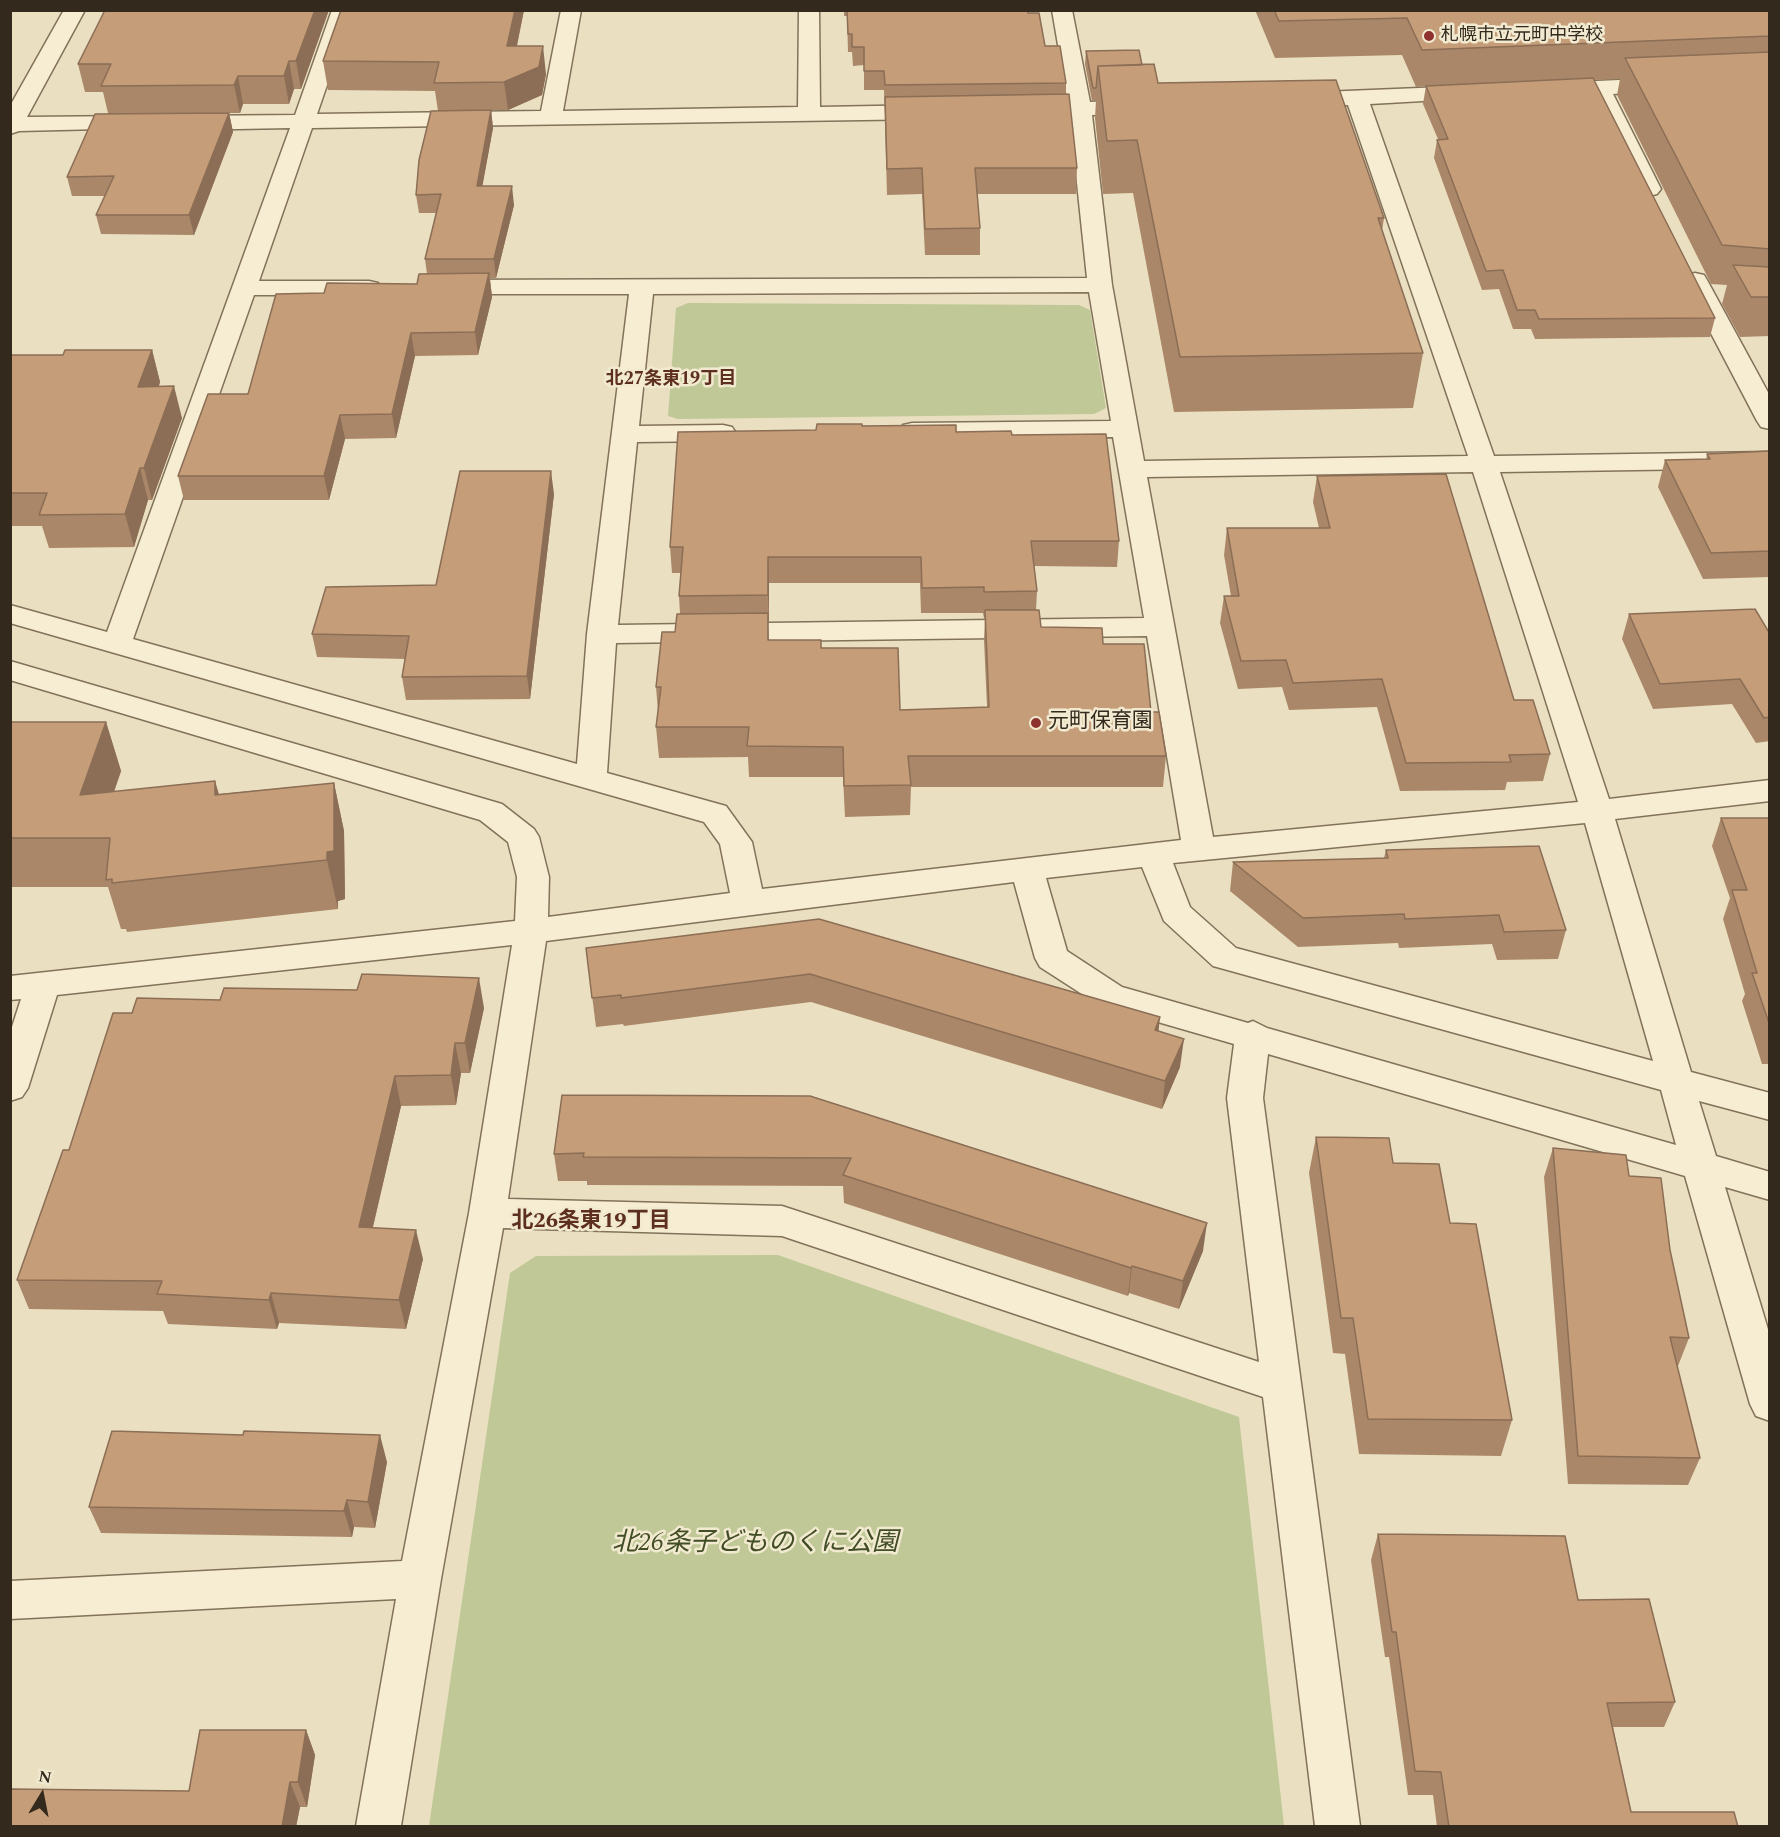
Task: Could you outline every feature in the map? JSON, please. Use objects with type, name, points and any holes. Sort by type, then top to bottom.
[{"type":"street","points":[[75,10],[11,125],[950,112]]},
{"type":"street","points":[[117,644],[343,10]]},
{"type":"street","points":[[551,116],[571,10]]},
{"type":"street","points":[[808,114],[809,10]]},
{"type":"street","points":[[1062,10],[1080,110],[1100,285],[1199,849]]},
{"type":"street","points":[[1530,91],[1679,84]]},
{"type":"street","points":[[1599,88],[1660,211]]},
{"type":"street","points":[[1276,101],[1485,93]]},
{"type":"street","points":[[1357,98],[1484,465],[1598,811],[1770,1404]]},
{"type":"street","points":[[1009,111],[1161,106]]},
{"type":"street","points":[[1686,262],[1712,294],[1770,422]]},
{"type":"street","points":[[242,288],[1100,285]]},
{"type":"street","points":[[591,777],[602,634],[642,286]]},
{"type":"street","points":[[888,431],[1126,429]]},
{"type":"street","points":[[626,434],[745,432]]},
{"type":"street","points":[[1134,469],[1770,460]]},
{"type":"street","points":[[10,614],[716,814],[736,842],[748,902]]},
{"type":"street","points":[[602,634],[1159,627]]},
{"type":"street","points":[[10,670],[491,812],[523,837],[533,877],[531,931],[487,1213],[420,1579],[379,1827]]},
{"type":"street","points":[[10,1088],[27,987],[531,931],[748,902],[1199,849],[1598,811],[1770,790]]},
{"type":"street","points":[[1154,856],[1176,913],[1225,957],[1770,1107]]},
{"type":"street","points":[[1028,869],[1052,958],[1112,996],[1252,1034],[1770,1186]]},
{"type":"street","points":[[1252,1034],[1245,1098],[1338,1827]]},
{"type":"street","points":[[487,1213],[782,1221],[1281,1386]]},
{"type":"street","points":[[10,1600],[420,1579]]},
{"type":"green space","points":[[688,303],[1079,305],[1090,310],[1106,408],[1094,414],[678,419],[668,416],[676,308]]},
{"type":"green space","name":"北26条子どものくに公園","points":[[778,1255],[1239,1417],[1284,1826],[429,1826],[510,1273],[536,1256]]},
{"type":"building","points":[[105,10],[315,10],[296,61],[289,61],[284,76],[238,76],[234,85],[101,86],[111,64],[78,64]]},
{"type":"building","points":[[341,10],[515,10],[507,46],[543,46],[539,67],[504,82],[434,83],[439,62],[323,61]]},
{"type":"building","points":[[847,10],[1027,10],[1028,13],[1039,13],[1045,46],[1060,46],[1066,83],[885,85],[884,71],[864,71],[864,47],[852,47],[852,34],[848,34]]},
{"type":"building","points":[[1274,10],[1770,10],[1770,36],[1422,50],[1407,18],[1279,21]]},
{"type":"building","points":[[1139,50],[1142,65],[1098,66],[1096,88],[1093,88],[1086,51]]},
{"type":"building","points":[[1770,52],[1770,249],[1722,245],[1625,58]]},
{"type":"building","points":[[1154,64],[1158,83],[1336,80],[1384,218],[1378,218],[1423,353],[1180,357],[1137,140],[1107,141],[1098,66]]},
{"type":"building","points":[[1593,78],[1715,318],[1539,319],[1535,310],[1517,310],[1503,270],[1486,271],[1437,140],[1448,139],[1426,86]]},
{"type":"building","points":[[1069,94],[1077,168],[975,168],[980,228],[925,229],[922,168],[887,169],[885,97]]},
{"type":"building","points":[[491,110],[477,186],[512,186],[494,259],[425,259],[441,194],[416,195],[419,160],[431,111]]},
{"type":"building","points":[[229,113],[189,215],[96,215],[114,176],[67,177],[95,114]]},
{"type":"building","points":[[1733,265],[1770,267],[1770,297],[1751,297]]},
{"type":"building","points":[[489,273],[475,332],[411,333],[392,414],[340,415],[324,476],[178,476],[208,394],[248,394],[276,294],[324,293],[327,283],[417,284],[419,274]]},
{"type":"building","points":[[65,350],[152,350],[138,387],[174,386],[144,468],[140,468],[125,514],[39,515],[47,493],[10,493],[10,355],[63,355]]},
{"type":"building","points":[[817,424],[956,425],[956,432],[1011,431],[1012,435],[1106,434],[1119,541],[1031,541],[1037,591],[984,592],[984,587],[922,588],[921,557],[768,557],[768,595],[679,596],[683,547],[670,547],[678,432],[816,430]]},
{"type":"building","points":[[1770,451],[1770,551],[1711,553],[1665,460],[1710,459],[1707,454]]},
{"type":"building","points":[[460,471],[551,471],[527,676],[402,677],[409,636],[312,634],[326,587],[436,585]]},
{"type":"building","points":[[1446,474],[1514,700],[1533,700],[1550,754],[1509,755],[1511,762],[1406,763],[1382,679],[1293,683],[1286,660],[1241,661],[1224,596],[1239,596],[1227,528],[1330,528],[1317,476]]},
{"type":"building","points":[[1755,609],[1770,634],[1770,717],[1764,718],[1740,679],[1660,684],[1629,614]]},
{"type":"building","points":[[985,610],[1039,610],[1041,627],[1102,628],[1103,644],[1144,644],[1151,712],[1159,712],[1166,756],[908,756],[911,785],[844,786],[843,747],[747,746],[749,727],[656,727],[661,687],[656,687],[662,632],[675,632],[677,614],[768,613],[768,640],[821,640],[821,648],[898,648],[900,710],[989,707]]},
{"type":"building","points":[[10,722],[106,722],[80,795],[215,781],[215,795],[334,783],[334,851],[327,852],[327,860],[112,883],[112,879],[106,880],[110,838],[10,838]]},
{"type":"building","points":[[1721,818],[1770,818],[1770,1026],[1752,973],[1757,973],[1732,890],[1747,890]]},
{"type":"building","points":[[1539,846],[1566,930],[1504,932],[1499,915],[1405,919],[1404,914],[1303,918],[1233,862],[1388,858],[1386,850]]},
{"type":"building","points":[[819,919],[1160,1017],[1155,1030],[1184,1039],[1165,1081],[810,974],[621,998],[621,995],[592,998],[586,948]]},
{"type":"building","points":[[362,974],[479,978],[465,1043],[455,1043],[451,1075],[395,1076],[359,1227],[416,1230],[399,1300],[271,1293],[269,1300],[157,1294],[162,1281],[17,1280],[63,1150],[69,1150],[113,1013],[132,1013],[137,998],[220,1000],[224,988],[357,990]]},
{"type":"building","points":[[562,1095],[810,1096],[1207,1223],[1183,1281],[1132,1266],[1131,1268],[843,1175],[851,1158],[583,1157],[584,1153],[554,1154]]},
{"type":"building","points":[[1316,1137],[1389,1138],[1393,1163],[1439,1164],[1450,1223],[1476,1224],[1512,1420],[1368,1419],[1353,1318],[1341,1318]]},
{"type":"building","points":[[1553,1148],[1626,1155],[1629,1176],[1661,1178],[1670,1250],[1689,1338],[1670,1337],[1700,1458],[1578,1456]]},
{"type":"building","points":[[112,1431],[243,1435],[244,1431],[380,1435],[368,1502],[347,1500],[344,1511],[89,1507]]},
{"type":"building","points":[[1378,1534],[1565,1536],[1578,1600],[1649,1599],[1675,1702],[1607,1703],[1631,1812],[1734,1812],[1738,1827],[1449,1827],[1441,1772],[1415,1771],[1396,1632],[1392,1632]]},
{"type":"building","points":[[200,1730],[306,1730],[298,1782],[290,1782],[282,1827],[10,1827],[10,1789],[189,1791]]},
{"type":"place","name":"札幌市立元町中学校","points":[[1429,36]]},
{"type":"place","name":"元町保育園","points":[[1036,723]]},
{"type":"district","name":"北27条東19丁目","points":[[671,380]]},
{"type":"district","name":"北26条東19丁目","points":[[591,1223]]}]
